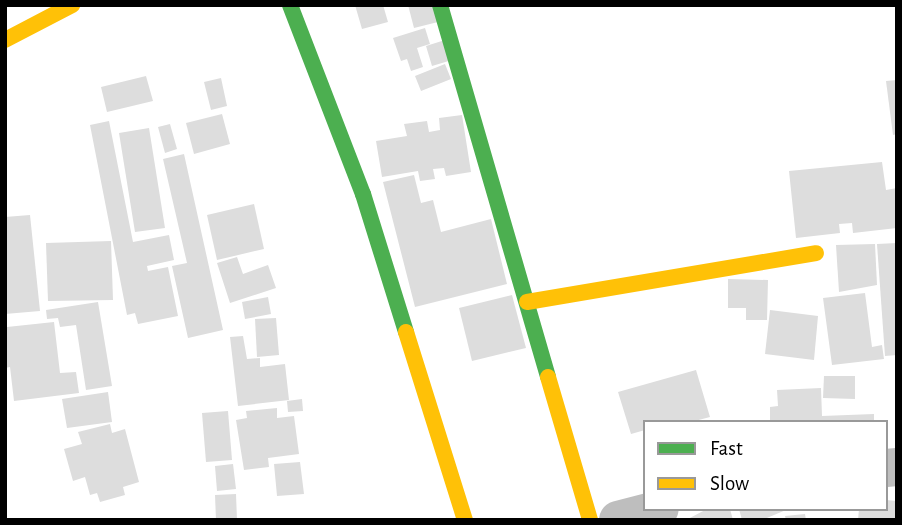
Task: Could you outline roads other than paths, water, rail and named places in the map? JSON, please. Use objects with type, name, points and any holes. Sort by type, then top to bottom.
[{"type":"street","points":[[5,40],[72,5]]},
{"type":"street","points":[[290,5],[363,194],[465,520]]},
{"type":"street","points":[[440,5],[590,520]]},
{"type":"street","points":[[527,302],[816,253]]},
{"type":"street","points":[[618,520],[652,511]]}]
